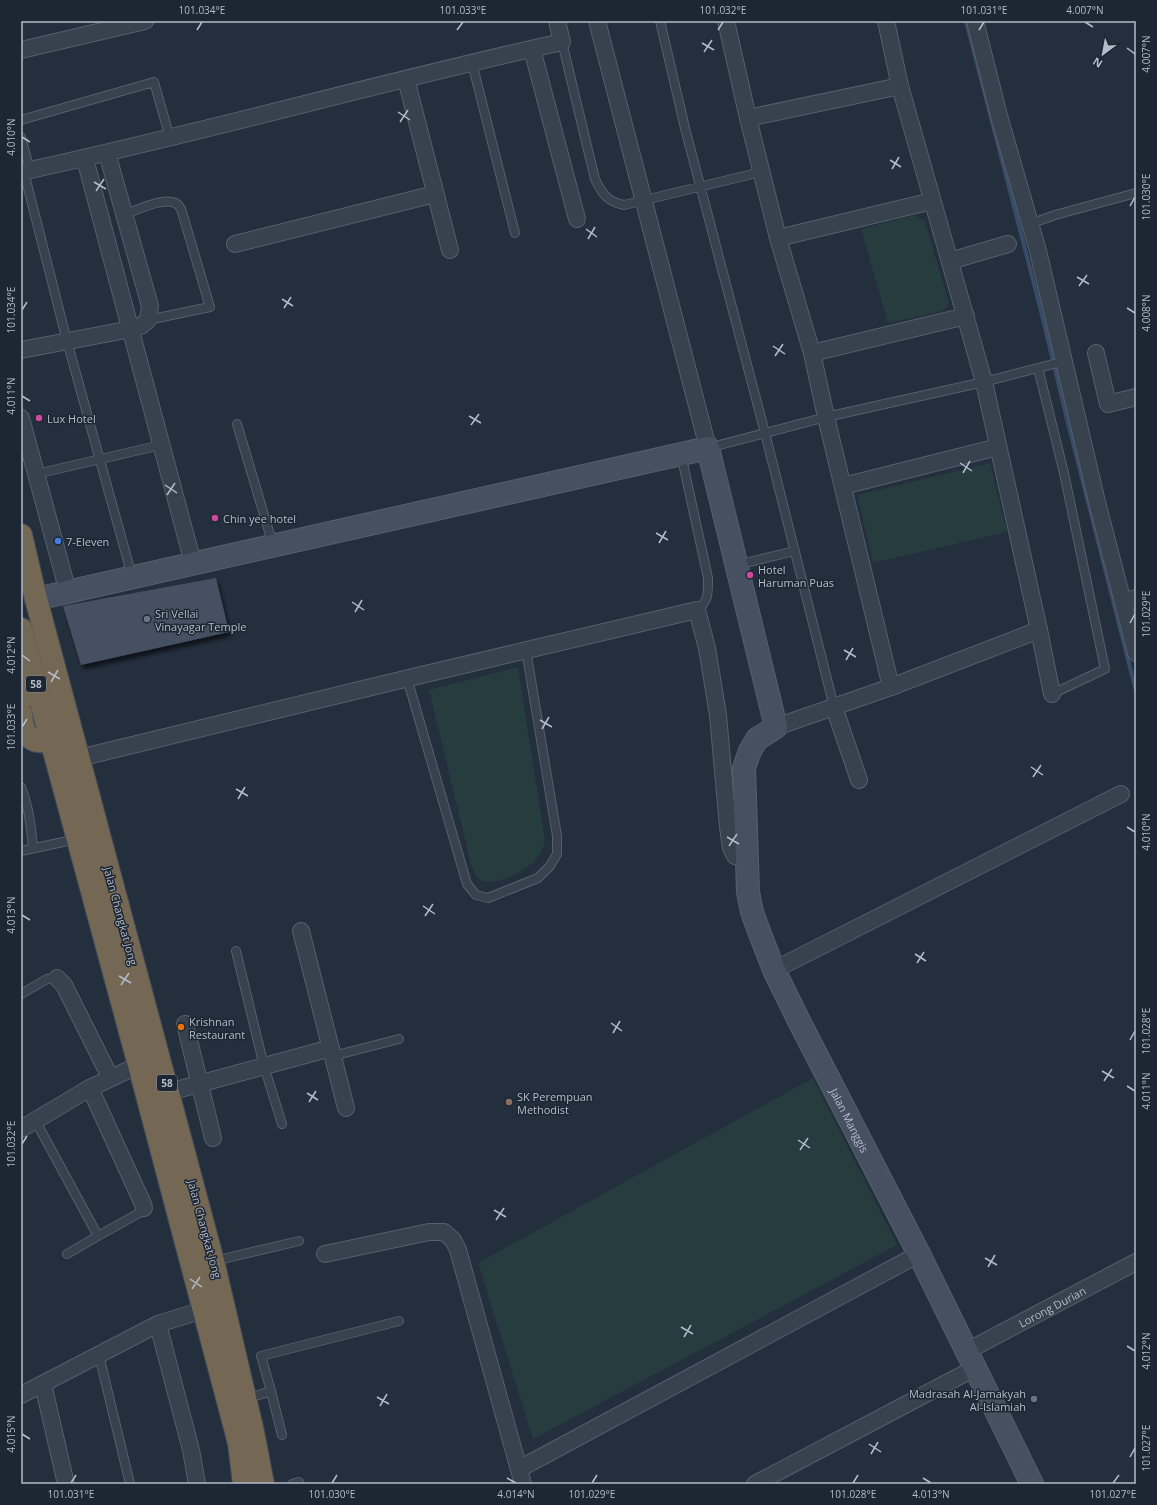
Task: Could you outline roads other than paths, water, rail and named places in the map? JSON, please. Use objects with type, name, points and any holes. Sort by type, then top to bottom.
[{"type":"highway","name":"Jalan Changkat Jong","points":[[21,535],[59,686],[169,1092],[213,1261],[214,1306],[239,1443],[244,1484]]},
{"type":"highway","name":"Jalan Changkat Jong","points":[[23,637],[139,1065],[214,1306],[246,1399],[263,1484]]},
{"type":"highway","points":[[21,699],[23,637]]},
{"type":"highway","points":[[21,714],[23,728],[28,736],[36,741],[44,741],[51,738],[58,730],[60,722],[59,686]]},
{"type":"street","points":[[21,50],[145,21]]},
{"type":"street","points":[[25,171],[170,138],[562,42],[557,21]]},
{"type":"street","points":[[597,21],[708,448],[776,727],[891,687],[1040,630]]},
{"type":"street","points":[[726,21],[748,118],[778,238],[812,353],[891,687]]},
{"type":"street","points":[[886,21],[900,86],[984,382],[1040,630],[1052,694]]},
{"type":"street","points":[[975,21],[999,116],[1038,251],[1096,502],[1129,600],[1136,653]]},
{"type":"street","points":[[532,49],[576,219]]},
{"type":"street","points":[[406,79],[450,250]]},
{"type":"street","points":[[748,118],[900,86]]},
{"type":"street","points":[[21,350],[131,329],[141,326],[148,320],[150,306],[107,153]]},
{"type":"street","points":[[85,158],[193,563]]},
{"type":"street","points":[[235,244],[436,194]]},
{"type":"street","points":[[778,238],[932,201]]},
{"type":"street","points":[[950,261],[1008,244]]},
{"type":"street","points":[[812,353],[966,316]]},
{"type":"street","points":[[1096,353],[1108,404],[1136,397]]},
{"type":"street","points":[[21,418],[68,592]]},
{"type":"street","points":[[843,486],[998,447]]},
{"type":"street","points":[[36,599],[708,448]]},
{"type":"street","points":[[79,758],[406,678],[697,610],[707,648],[718,715],[731,848],[735,856],[746,859]]},
{"type":"street","points":[[834,707],[859,780]]},
{"type":"street","name":"Jalan Manggis","points":[[776,727],[757,739],[750,751],[744,768],[746,859],[748,892],[752,912],[774,970],[835,1094],[919,1254],[1032,1484]]},
{"type":"street","points":[[774,970],[1121,794]]},
{"type":"street","points":[[301,930],[346,1108]]},
{"type":"street","points":[[57,978],[64,985],[110,1077]]},
{"type":"street","points":[[185,1024],[213,1138]]},
{"type":"street","points":[[169,1092],[264,1066],[332,1052]]},
{"type":"street","points":[[21,1129],[110,1077],[139,1065]]},
{"type":"street","points":[[90,1088],[144,1208]]},
{"type":"street","points":[[325,1254],[429,1232],[444,1232],[453,1240],[458,1250],[521,1477],[919,1254]]},
{"type":"street","name":"Lorong Durian","points":[[755,1484],[1136,1262]]},
{"type":"street","points":[[21,1395],[158,1324],[214,1306]]},
{"type":"street","points":[[158,1324],[191,1450],[197,1484]]},
{"type":"street","points":[[43,1384],[66,1484]]},
{"type":"lane","points":[[660,21],[685,128],[766,433],[834,707]]},
{"type":"lane","points":[[562,42],[595,180],[601,192],[616,204],[624,205],[643,201],[761,172]]},
{"type":"lane","points":[[472,63],[515,233]]},
{"type":"lane","points":[[21,120],[154,82],[170,138]]},
{"type":"lane","points":[[21,137],[25,171],[67,341],[132,577]]},
{"type":"lane","points":[[1030,224],[1055,215],[1136,193]]},
{"type":"lane","points":[[124,215],[161,201],[171,202],[178,205],[182,212],[210,307],[148,320]]},
{"type":"lane","points":[[708,448],[826,417],[984,382],[1063,362]]},
{"type":"lane","points":[[1040,367],[1105,669],[1052,694]]},
{"type":"lane","points":[[237,424],[273,545]]},
{"type":"lane","points":[[36,474],[161,445]]},
{"type":"lane","points":[[681,454],[708,578],[708,594],[704,604],[697,610]]},
{"type":"lane","points":[[736,565],[795,551]]},
{"type":"lane","points":[[406,678],[467,884],[476,895],[488,898],[538,878],[550,866],[557,854],[557,836],[526,650]]},
{"type":"lane","points":[[21,787],[26,799],[30,816],[34,847]]},
{"type":"lane","points":[[21,851],[78,838]]},
{"type":"lane","points":[[236,950],[264,1066],[282,1124]]},
{"type":"lane","points":[[21,994],[47,979],[57,978]]},
{"type":"lane","points":[[332,1052],[399,1039]]},
{"type":"lane","points":[[35,1120],[98,1236]]},
{"type":"lane","points":[[67,1254],[141,1212],[144,1208]]},
{"type":"lane","points":[[213,1261],[299,1241]]},
{"type":"lane","points":[[282,1435],[261,1356],[399,1321]]},
{"type":"lane","points":[[99,1355],[130,1484]]},
{"type":"lane","points":[[246,1399],[271,1391]]},
{"type":"lane","points":[[292,1484],[299,1482],[300,1484]]},
{"type":"waterway","points":[[966,21],[1040,307],[1136,691]]},
{"type":"place","name":"Lux Hotel","points":[[39,418]]},
{"type":"place","name":"Chin yee hotel","points":[[215,518]]},
{"type":"place","name":"7-Eleven","points":[[58,541]]},
{"type":"place","name":"Hotel Haruman Puas","points":[[750,575]]},
{"type":"place","name":"Sri Vellai Vinayagar Temple","points":[[147,619]]},
{"type":"place","name":"Krishnan Restaurant","points":[[181,1027]]},
{"type":"place","name":"SK Perempuan Methodist","points":[[509,1102]]},
{"type":"place","name":"Madrasah Al-Jamakyah Al-Islamiah","points":[[1034,1399]]}]
